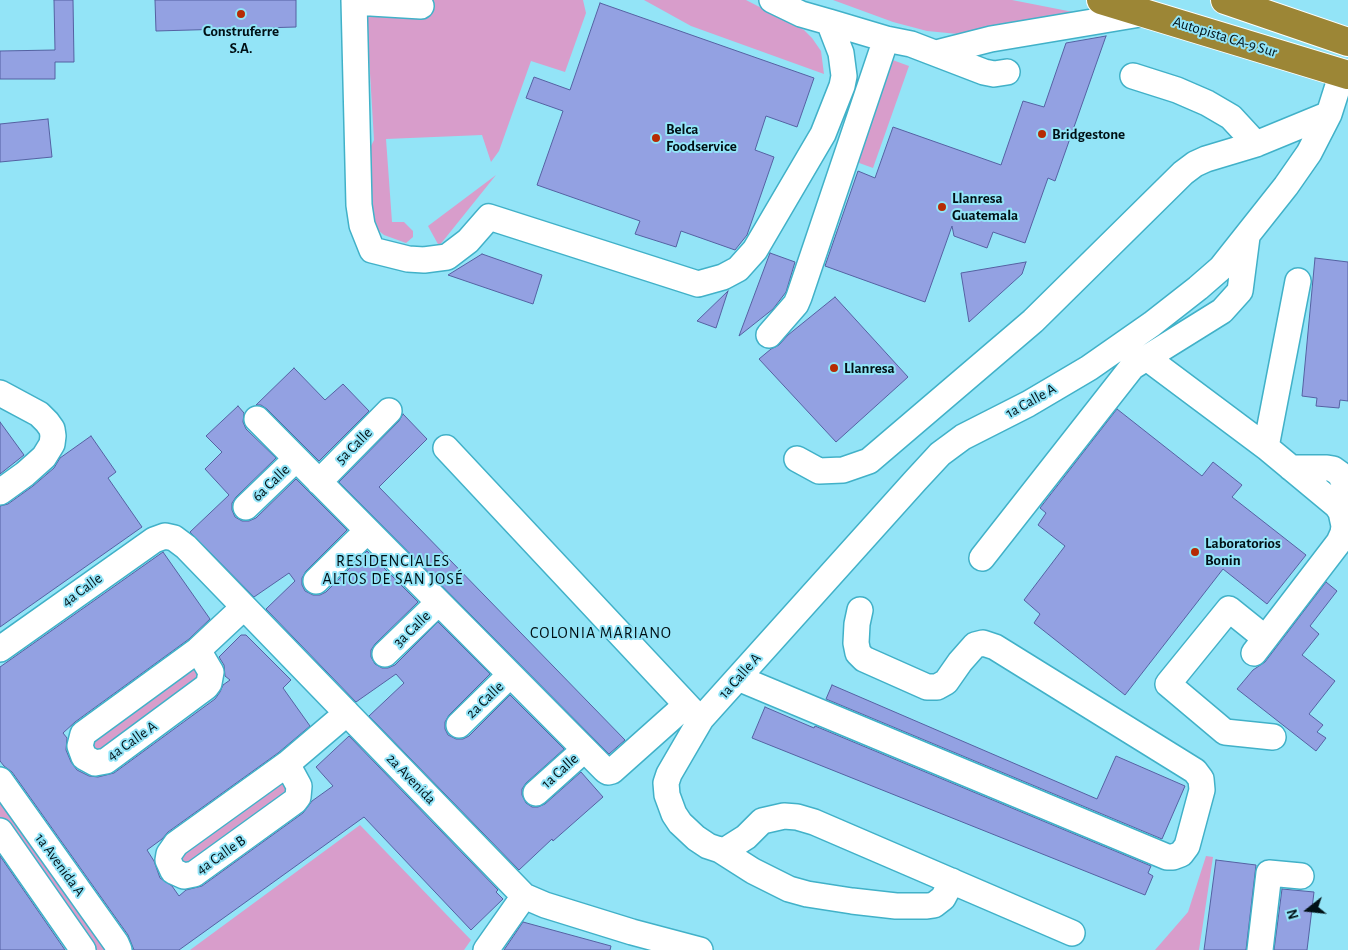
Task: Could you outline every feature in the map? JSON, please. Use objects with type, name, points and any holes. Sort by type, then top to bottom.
[{"type":"highway","name":"Autopista CA-9 Sur","points":[[1102,0],[1345,74]]},
{"type":"highway","points":[[1225,0],[1348,42]]},
{"type":"street","points":[[772,0],[801,14],[817,13],[886,39],[911,44],[984,72],[994,74],[1007,72]]},
{"type":"street","points":[[421,6],[354,1],[359,205],[362,225],[372,250],[408,259],[447,257],[476,234],[488,217],[698,284],[723,277],[738,269],[755,250],[823,134],[839,96],[844,76],[841,53],[817,13]]},
{"type":"street","points":[[936,53],[991,39],[1146,13]]},
{"type":"street","points":[[769,335],[790,312],[799,296],[886,39]]},
{"type":"street","name":"1a Calle A","points":[[694,712],[738,678],[940,454],[963,437],[1028,404],[1089,368],[1152,324],[1221,268],[1247,237],[1309,153],[1329,114],[1345,74]]},
{"type":"street","points":[[1133,76],[1177,90],[1207,103],[1231,117],[1256,144]]},
{"type":"street","points":[[798,459],[819,471],[843,470],[869,461],[1033,322],[1183,173],[1206,159],[1256,144],[1329,114]]},
{"type":"street","points":[[982,558],[1132,367],[1222,312],[1240,290],[1247,237]]},
{"type":"street","points":[[1266,447],[1298,281]]},
{"type":"street","points":[[1147,358],[1266,447],[1337,506],[1341,512],[1344,526],[1339,542],[1260,646],[1229,609],[1168,684],[1225,732],[1273,737]]},
{"type":"street","points":[[0,393],[40,414],[48,422],[53,436],[52,444],[44,457],[0,492]]},
{"type":"street","name":"5a Calle","points":[[319,482],[389,411]]},
{"type":"street","points":[[257,419],[605,770],[608,772],[612,771],[652,736],[694,712]]},
{"type":"street","points":[[446,448],[694,712]]},
{"type":"street","name":"6a Calle","points":[[246,507],[296,459]]},
{"type":"street","points":[[316,582],[367,531]]},
{"type":"street","name":"2a Avenida","points":[[165,536],[176,539],[186,547],[524,896],[630,941],[700,950]]},
{"type":"street","name":"4a Calle","points":[[0,649],[141,548],[165,536]]},
{"type":"street","name":"3a Calle","points":[[385,654],[438,603]]},
{"type":"street","name":"4a Calle A","points":[[198,650],[211,672],[209,683],[206,687],[106,761],[95,762],[84,757],[80,746],[83,734],[198,650],[244,608]]},
{"type":"street","points":[[738,678],[1167,857],[1173,858],[1181,854],[1187,846],[1202,790],[1200,780],[1195,771],[995,647],[983,643],[975,645],[946,682],[937,687],[927,688],[864,659],[858,653],[856,643],[860,610]]},
{"type":"street","name":"2a Calle","points":[[459,725],[510,676]]},
{"type":"street","points":[[694,712],[666,783],[667,795],[674,814],[680,823],[708,846],[720,850],[752,871],[789,889],[807,894],[852,901],[896,906],[927,906],[943,898],[952,881]]},
{"type":"street","name":"4a Calle B","points":[[286,764],[299,786],[298,797],[295,801],[194,874],[184,876],[173,871],[168,860],[169,854],[176,844],[286,764],[347,713]]},
{"type":"street","name":"1a Calle","points":[[536,793],[584,750]]},
{"type":"street","name":"1a Avenida A","points":[[0,780],[116,943],[119,950]]},
{"type":"street","points":[[720,850],[737,844],[762,821],[784,816],[797,817],[814,822],[1072,933]]},
{"type":"street","name":"1a Avenida A","points":[[0,830],[84,950]]},
{"type":"street","points":[[1260,950],[1269,873],[1301,876]]},
{"type":"street","points":[[486,950],[524,896]]},
{"type":"shaded area","points":[[367,0],[583,0],[586,13],[565,72],[531,61],[499,151],[491,162],[482,135],[386,139],[392,222],[404,222],[413,231],[413,237],[406,243],[384,235],[373,221],[370,148],[374,140]]},
{"type":"shaded area","points":[[644,0],[746,0],[804,30],[821,51],[824,74],[691,26]]},
{"type":"shaded area","points":[[833,0],[1012,0],[1073,12],[972,33],[958,34],[927,31],[893,22]]},
{"type":"shaded area","points":[[887,58],[909,66],[873,168],[851,160]]},
{"type":"shaded area","points":[[496,175],[439,246],[428,226]]},
{"type":"shaded area","points":[[198,650],[211,672],[106,761],[80,740]]},
{"type":"shaded area","points":[[287,764],[299,786],[194,874],[169,854]]},
{"type":"shaded area","points":[[0,780],[119,950],[83,950],[0,831]]},
{"type":"shaded area","points":[[360,825],[471,940],[464,950],[190,950]]},
{"type":"shaded area","points":[[1206,856],[1213,857],[1199,950],[1155,950],[1188,912]]},
{"type":"building","points":[[54,0],[73,0],[74,62],[55,62],[55,79],[0,79],[0,51],[55,50]]},
{"type":"building","name":"Construferre S.A.","points":[[155,0],[296,0],[296,27],[156,31]]},
{"type":"building","name":"Belca Foodservice","points":[[600,3],[814,78],[797,127],[766,116],[755,150],[774,157],[747,235],[735,250],[681,231],[676,247],[635,234],[640,221],[537,185],[563,111],[526,98],[534,77],[570,90]]},
{"type":"building","name":"Llanresa Guatemala","points":[[1106,36],[1055,181],[1048,178],[1025,243],[993,232],[987,248],[954,236],[952,226],[925,302],[825,266],[858,171],[875,178],[893,127],[1001,165],[1023,101],[1044,107],[1066,43]]},
{"type":"building","points":[[48,119],[52,157],[0,162],[0,124]]},
{"type":"building","points":[[770,253],[795,262],[786,292],[773,309],[739,336]]},
{"type":"building","points":[[482,254],[542,275],[533,304],[448,275]]},
{"type":"building","points":[[1315,258],[1348,262],[1348,401],[1340,400],[1339,408],[1316,406],[1317,398],[1302,396]]},
{"type":"building","points":[[1026,262],[1022,274],[969,322],[961,273]]},
{"type":"building","points":[[728,291],[716,328],[697,321]]},
{"type":"building","name":"Llanresa","points":[[835,297],[908,377],[836,442],[759,359],[779,345],[788,335]]},
{"type":"building","points":[[294,368],[325,400],[343,384],[369,411],[319,461],[267,409],[261,405],[256,405]]},
{"type":"building","points":[[238,406],[244,413],[243,422],[246,429],[276,458],[236,497],[232,503],[235,517],[242,521],[256,518],[296,479],[347,530],[306,571],[302,578],[302,585],[305,591],[313,595],[320,595],[326,592],[367,551],[418,602],[375,644],[371,650],[371,657],[375,664],[382,668],[395,665],[438,622],[490,674],[449,715],[445,722],[445,729],[448,735],[456,739],[463,739],[469,736],[510,695],[564,749],[526,783],[522,789],[522,795],[526,803],[532,807],[545,804],[581,772],[603,797],[553,841],[552,839],[519,870],[369,716],[404,683],[396,674],[356,702],[266,609],[295,581],[289,573],[254,597],[190,532],[229,495],[205,469],[222,452],[206,436]]},
{"type":"building","name":"Laboratorios Bonin","points":[[1117,409],[1202,476],[1213,462],[1242,485],[1232,497],[1306,555],[1267,604],[1223,569],[1125,695],[1034,623],[1040,614],[1024,600],[1065,546],[1038,525],[1046,513],[1040,508]]},
{"type":"building","points":[[403,414],[427,439],[379,487],[625,740],[609,754],[339,482],[399,421]]},
{"type":"building","points":[[0,422],[24,455],[0,474]]},
{"type":"building","points":[[91,436],[116,472],[108,478],[142,527],[0,627],[0,506],[8,504],[33,486],[54,468],[60,458]]},
{"type":"building","points":[[163,552],[210,619],[189,639],[75,722],[63,733],[67,738],[66,750],[77,770],[89,776],[98,777],[114,773],[215,699],[223,685],[230,680],[225,676],[224,665],[219,657],[241,635],[246,635],[291,680],[283,688],[310,726],[278,753],[168,832],[147,850],[154,861],[160,878],[172,886],[179,896],[186,890],[202,886],[303,813],[312,801],[333,786],[316,767],[349,736],[498,890],[496,892],[503,899],[471,930],[364,817],[179,950],[134,950],[128,935],[12,772],[0,761],[0,667]]},
{"type":"building","points":[[1326,582],[1337,591],[1310,626],[1319,634],[1302,655],[1335,681],[1309,714],[1323,725],[1317,732],[1326,738],[1316,751],[1237,689],[1253,670],[1265,662]]},
{"type":"building","points":[[832,685],[1097,799],[1116,756],[1185,786],[1162,839],[826,699]]},
{"type":"building","points":[[765,707],[1151,866],[1148,873],[1153,876],[1145,895],[752,738]]},
{"type":"building","points":[[0,856],[65,950],[0,950]]},
{"type":"building","points":[[1216,860],[1256,865],[1246,950],[1204,950]]},
{"type":"building","points":[[1282,889],[1314,892],[1307,950],[1274,950]]},
{"type":"building","points":[[523,922],[611,946],[610,950],[504,950]]},
{"type":"place","name":"Construferre S.A.","points":[[241,14]]},
{"type":"place","name":"Bridgestone","points":[[1042,134]]},
{"type":"place","name":"Belca Foodservice","points":[[656,138]]},
{"type":"place","name":"Llanresa Guatemala","points":[[942,207]]},
{"type":"place","name":"Llanresa","points":[[834,368]]},
{"type":"place","name":"Laboratorios Bonin","points":[[1195,552]]},
{"type":"district","name":"RESIDENCIALES ALTOS DE SAN JOSÉ","points":[[393,570]]},
{"type":"district","name":"COLONIA MARIANO","points":[[601,633]]}]
